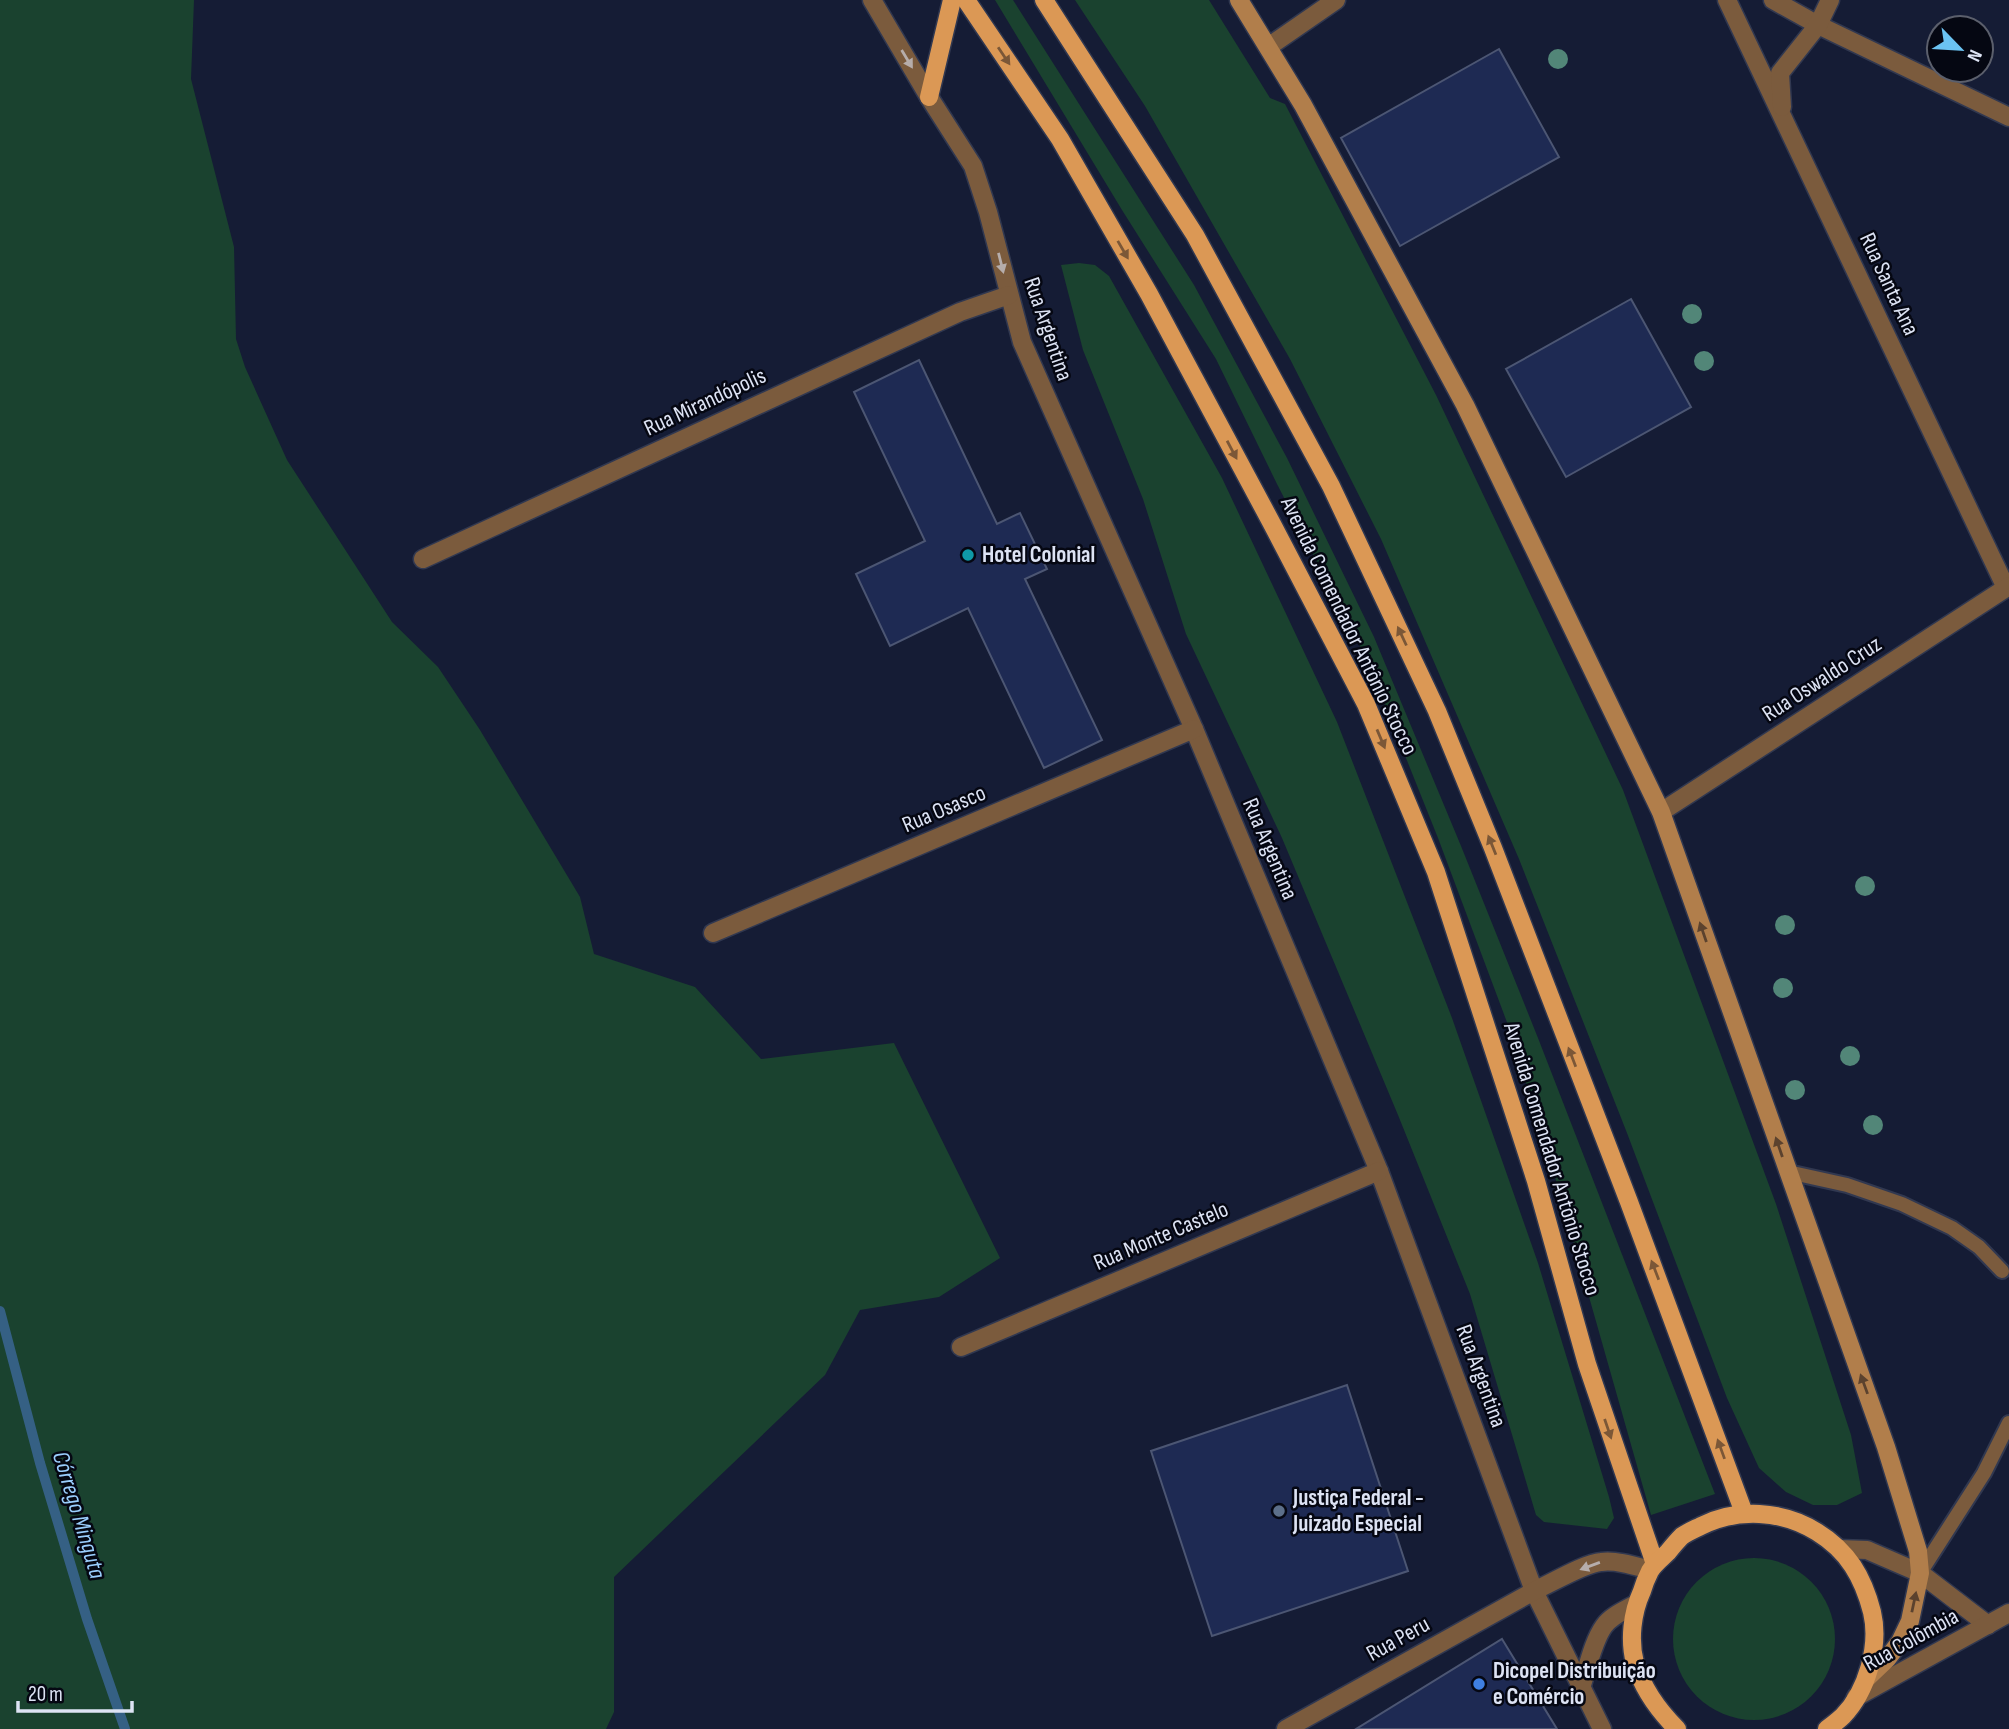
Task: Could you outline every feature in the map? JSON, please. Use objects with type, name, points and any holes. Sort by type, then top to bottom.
[{"type":"main road","points":[[929,97],[952,0]]},
{"type":"main road","name":"Avenida Comendador Antônio Stocco","points":[[966,0],[1060,139],[1149,294],[1366,704],[1436,872],[1536,1181],[1587,1364],[1653,1567]]},
{"type":"main road","name":"Avenida Comendador Antônio Stocco","points":[[1044,0],[1195,235],[1331,486],[1437,711],[1493,848],[1629,1202],[1744,1513]]},
{"type":"main road","points":[[1677,1729],[1660,1712],[1644,1688],[1634,1661],[1632,1632],[1636,1604],[1653,1567],[1683,1535],[1713,1520],[1744,1513],[1775,1515],[1805,1524],[1839,1549],[1852,1564],[1867,1591],[1874,1620],[1873,1650],[1866,1679],[1844,1722],[1827,1729]]},
{"type":"street","name":"Rua Argentina","points":[[872,0],[973,166],[988,212],[1022,342],[1194,729],[1379,1171],[1534,1591],[1602,1729]]},
{"type":"street","points":[[1239,0],[1303,105],[1465,405],[1661,812],[1886,1447],[1918,1551],[1920,1573],[1910,1621],[1900,1642],[1866,1679]]},
{"type":"street","points":[[1268,47],[1336,0]]},
{"type":"street","name":"Rua Santa Ana","points":[[1727,0],[2007,587]]},
{"type":"street","points":[[1773,0],[1818,25],[2009,117]]},
{"type":"street","points":[[1782,115],[1780,73],[1818,25],[1829,0]]},
{"type":"street","name":"Rua Mirandópolis","points":[[423,559],[960,312],[1009,295]]},
{"type":"street","name":"Rua Oswaldo Cruz","points":[[1661,812],[2007,587]]},
{"type":"street","name":"Rua Osasco","points":[[713,933],[1194,729]]},
{"type":"street","name":"Rua Monte Castelo","points":[[961,1347],[1379,1171]]},
{"type":"street","name":"Rua Colômbia","points":[[1839,1549],[1867,1550],[1920,1573],[1989,1625]]},
{"type":"street","name":"Rua Peru","points":[[1286,1729],[1534,1591],[1599,1562],[1653,1567]]},
{"type":"street","points":[[1581,1688],[1604,1626],[1614,1616],[1636,1604]]},
{"type":"street","name":"Rua Colômbia","points":[[1856,1697],[2009,1613]]},
{"type":"lane","points":[[1788,1172],[1847,1185],[1902,1204],[1952,1228],[1979,1247],[2002,1271]]},
{"type":"lane","points":[[1920,1573],[1984,1473],[2009,1423]]},
{"type":"green space","points":[[0,0],[194,0],[191,79],[234,247],[236,339],[245,367],[287,460],[392,622],[438,667],[480,730],[580,897],[594,954],[695,987],[761,1059],[894,1043],[1000,1258],[939,1297],[860,1310],[825,1375],[614,1577],[614,1712],[606,1729],[0,1729]]},
{"type":"green space","points":[[995,0],[1013,0],[1194,285],[1287,458],[1374,637],[1538,1038],[1715,1494],[1651,1515],[1553,1170],[1508,1025],[1438,838],[1366,658],[1216,359]]},
{"type":"green space","points":[[1075,0],[1209,0],[1270,98],[1285,104],[1436,395],[1623,790],[1776,1204],[1851,1435],[1862,1493],[1837,1505],[1813,1505],[1786,1492],[1759,1468],[1727,1398],[1627,1133],[1519,859],[1381,539],[1290,359],[1145,106]]},
{"type":"green space","points":[[1061,265],[1095,265],[1109,276],[1222,478],[1337,722],[1452,1018],[1538,1263],[1609,1497],[1614,1518],[1607,1529],[1544,1522],[1536,1515],[1470,1294],[1282,838],[1186,634],[1143,499],[1083,350]]},
{"type":"green space","points":[[1754,1558],[1785,1564],[1811,1582],[1829,1608],[1835,1639],[1829,1670],[1811,1696],[1785,1714],[1754,1720],[1723,1714],[1697,1696],[1679,1670],[1673,1639],[1679,1608],[1697,1582],[1723,1564]]},
{"type":"building","points":[[1499,49],[1559,157],[1400,246],[1341,138]]},
{"type":"building","points":[[1631,299],[1691,407],[1566,477],[1506,369]]},
{"type":"building","name":"Hotel Colonial","points":[[919,360],[997,524],[1020,513],[1047,569],[1025,579],[1102,740],[1044,768],[968,608],[890,646],[856,574],[925,541],[854,392]]},
{"type":"building","name":"Justiça Federal - Juizado Especial","points":[[1347,1385],[1408,1571],[1212,1636],[1151,1451]]},
{"type":"building","name":"Dicopel Distribuição e Comércio","points":[[1502,1639],[1557,1729],[1356,1729]]},
{"type":"waterway","name":"Córrego Minguta","points":[[0,1311],[40,1463],[87,1619],[125,1729]]},
{"type":"place","name":"Hotel Colonial","points":[[968,555]]},
{"type":"place","name":"Justiça Federal - Juizado Especial","points":[[1279,1511]]},
{"type":"place","name":"Dicopel Distribuição e Comércio","points":[[1479,1684]]}]
